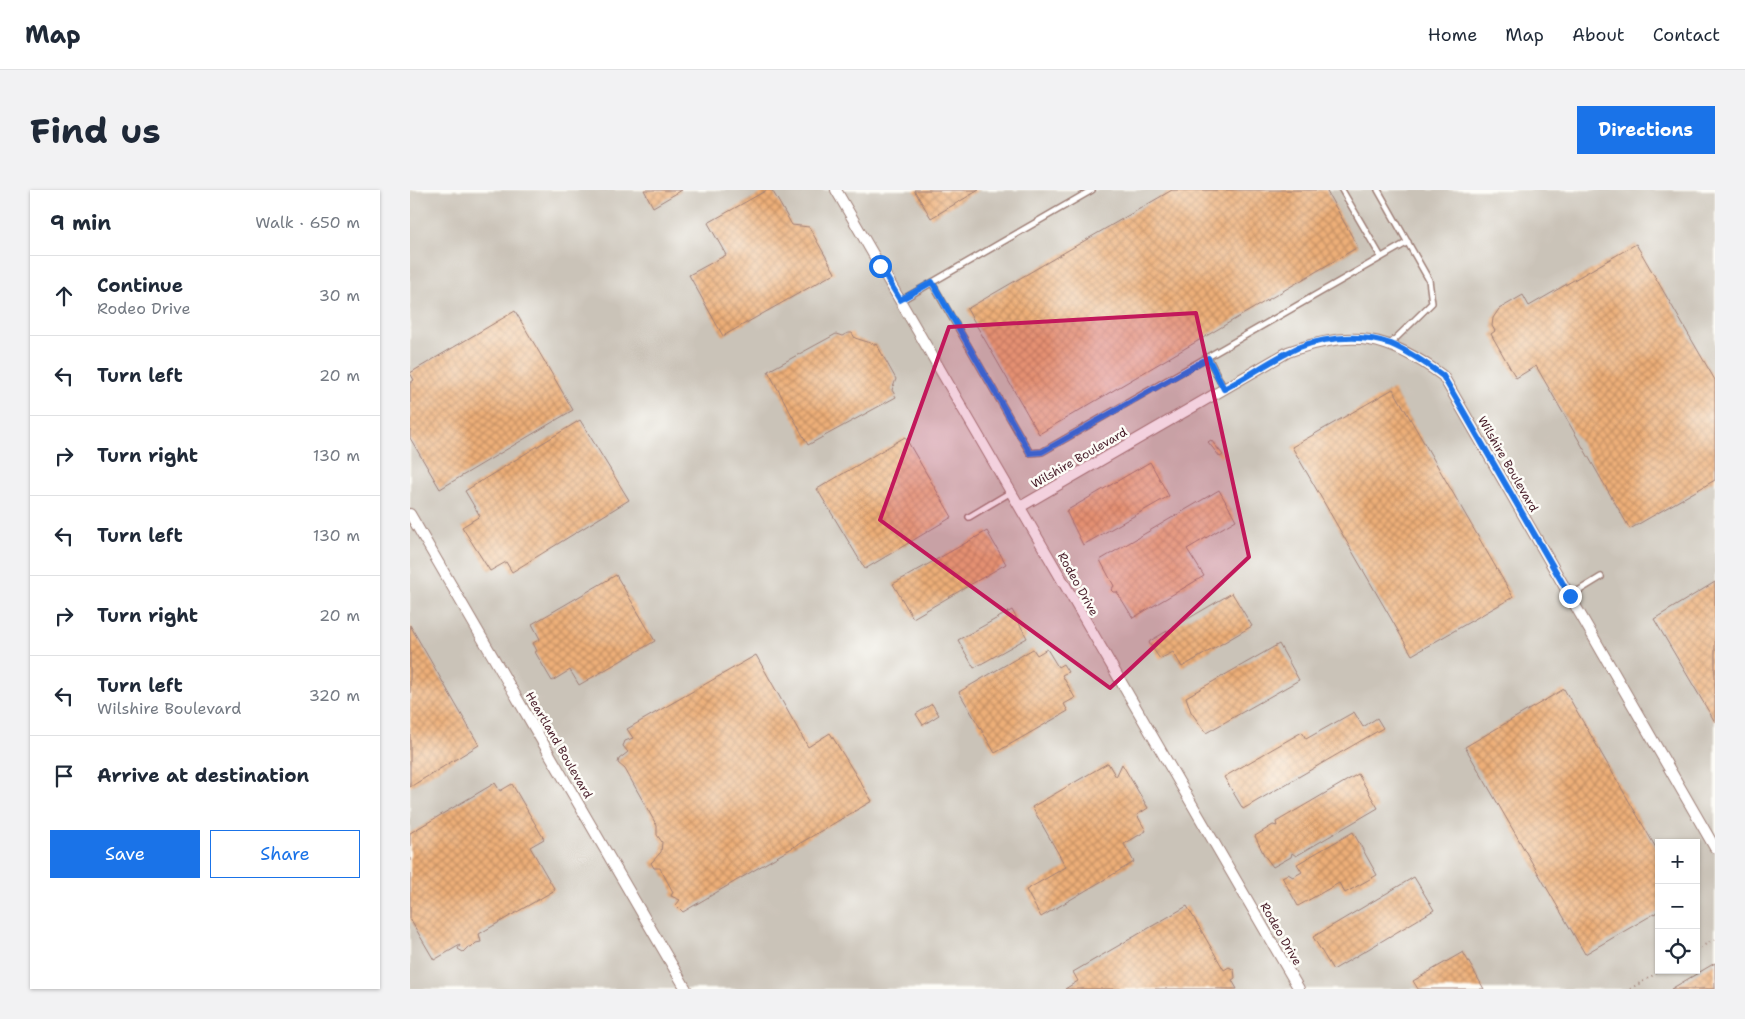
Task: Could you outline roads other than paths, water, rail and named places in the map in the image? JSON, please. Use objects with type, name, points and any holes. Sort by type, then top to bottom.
[{"type":"street","name":"Rodeo Drive","points":[[836,190],[1299,989]]},
{"type":"street","name":"Wilshire Boulevard","points":[[1020,507],[1288,352],[1318,341],[1359,338],[1390,344],[1417,357],[1443,376],[1715,848]]},
{"type":"street","name":"Heartland Boulevard","points":[[410,514],[686,989]]},
{"type":"lane","points":[[900,300],[1092,190]]},
{"type":"lane","points":[[1342,190],[1381,257]]},
{"type":"lane","points":[[1378,190],[1430,280],[1432,303],[1390,344]]},
{"type":"lane","points":[[932,282],[1030,453],[1042,452],[1408,242]]},
{"type":"lane","points":[[1208,358],[1224,389]]},
{"type":"lane","points":[[969,517],[1012,492]]},
{"type":"lane","points":[[1570,596],[1601,577]]}]
